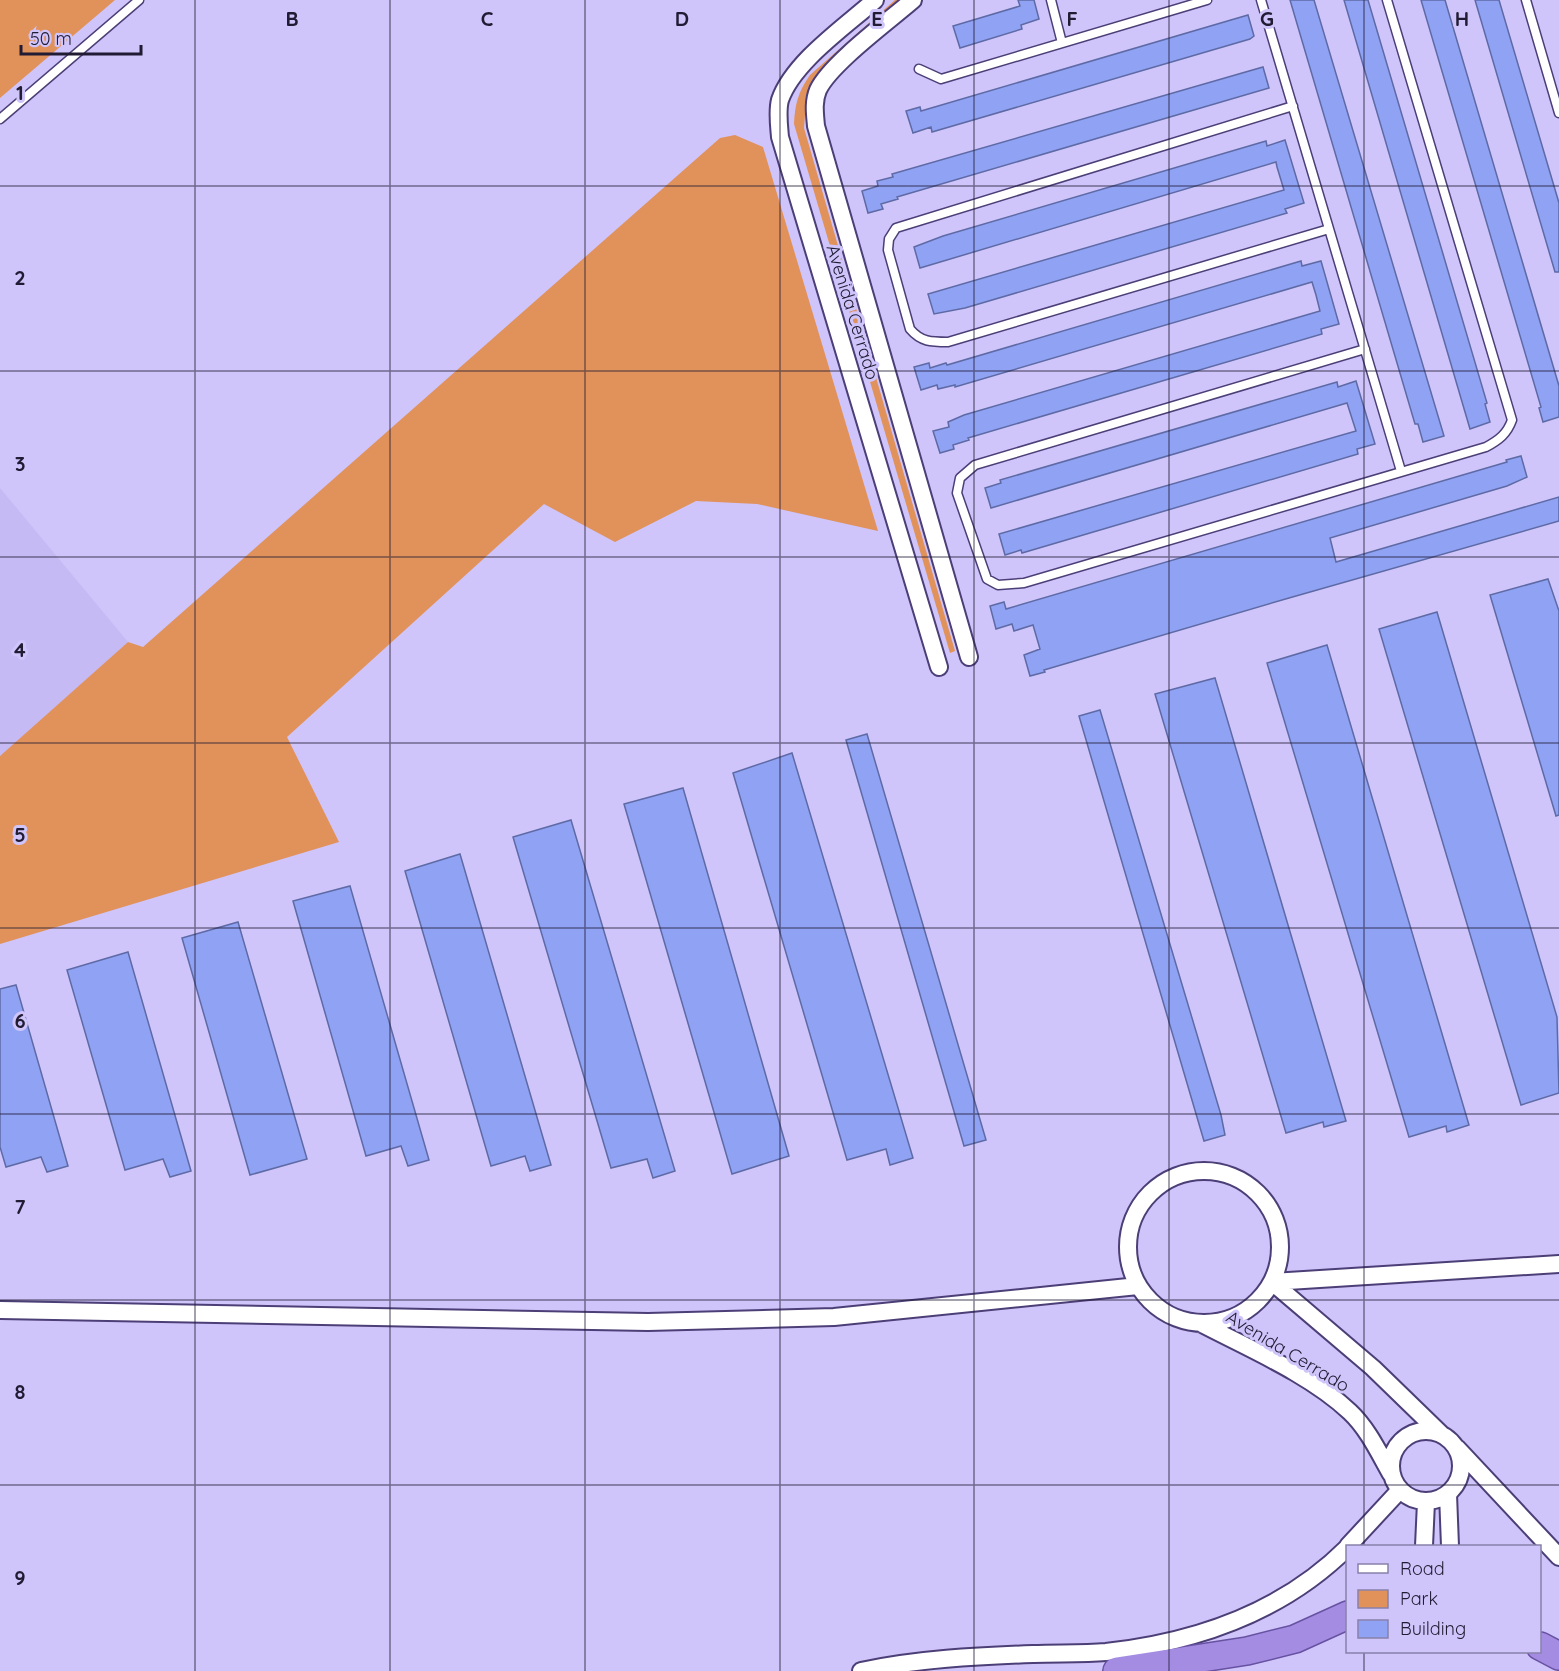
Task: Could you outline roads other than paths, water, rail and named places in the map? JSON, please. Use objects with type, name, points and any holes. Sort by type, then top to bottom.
[{"type":"highway","points":[[1117,1671],[1247,1651],[1296,1639],[1346,1615]]},
{"type":"highway","points":[[1541,1647],[1559,1656]]},
{"type":"street","name":"Avenida Cerrado","points":[[875,0],[810,58],[794,77],[780,100],[780,137],[939,667]]},
{"type":"street","name":"Avenida Cerrado","points":[[913,0],[836,68],[819,88],[814,106],[820,138],[969,657]]},
{"type":"street","name":"Avenida Cerrado","points":[[1202,1324],[1228,1320],[1251,1308],[1272,1282],[1279,1265],[1280,1239],[1273,1214],[1258,1192],[1238,1178],[1215,1171],[1191,1171],[1168,1178],[1149,1192],[1135,1212],[1128,1235],[1128,1261],[1138,1286],[1154,1306],[1177,1319],[1202,1324],[1327,1394],[1351,1413],[1365,1430],[1400,1491]]},
{"type":"street","points":[[1272,1282],[1559,1264]]},
{"type":"street","name":"Avenida Cerrado","points":[[1272,1282],[1373,1368],[1446,1438],[1461,1462],[1461,1474],[1452,1490],[1450,1545]]},
{"type":"street","points":[[0,1310],[648,1322],[834,1317],[1138,1286]]},
{"type":"street","points":[[1391,1474],[1393,1452],[1408,1435],[1431,1431],[1446,1438],[1559,1557]]},
{"type":"street","points":[[1350,1545],[1400,1491],[1414,1500],[1426,1502],[1452,1490],[1470,1478],[1479,1480],[1497,1490]]},
{"type":"street","points":[[1424,1545],[1426,1502]]},
{"type":"street","points":[[861,1671],[960,1658],[1105,1652],[1195,1634],[1256,1613],[1309,1583],[1346,1549]]},
{"type":"lane","points":[[0,119],[139,0]]},
{"type":"lane","points":[[1051,0],[1062,43]]},
{"type":"lane","points":[[919,69],[941,79],[1207,0]]},
{"type":"lane","points":[[1261,0],[1401,471]]},
{"type":"lane","points":[[1365,349],[975,465],[960,478],[957,493],[987,579],[998,585],[1024,583],[1486,447],[1499,440],[1508,430],[1512,420],[1387,0]]},
{"type":"lane","points":[[1526,0],[1559,113]]},
{"type":"lane","points":[[1293,106],[896,228],[889,239],[888,250],[910,329],[918,338],[931,342],[948,342],[1329,229]]}]
